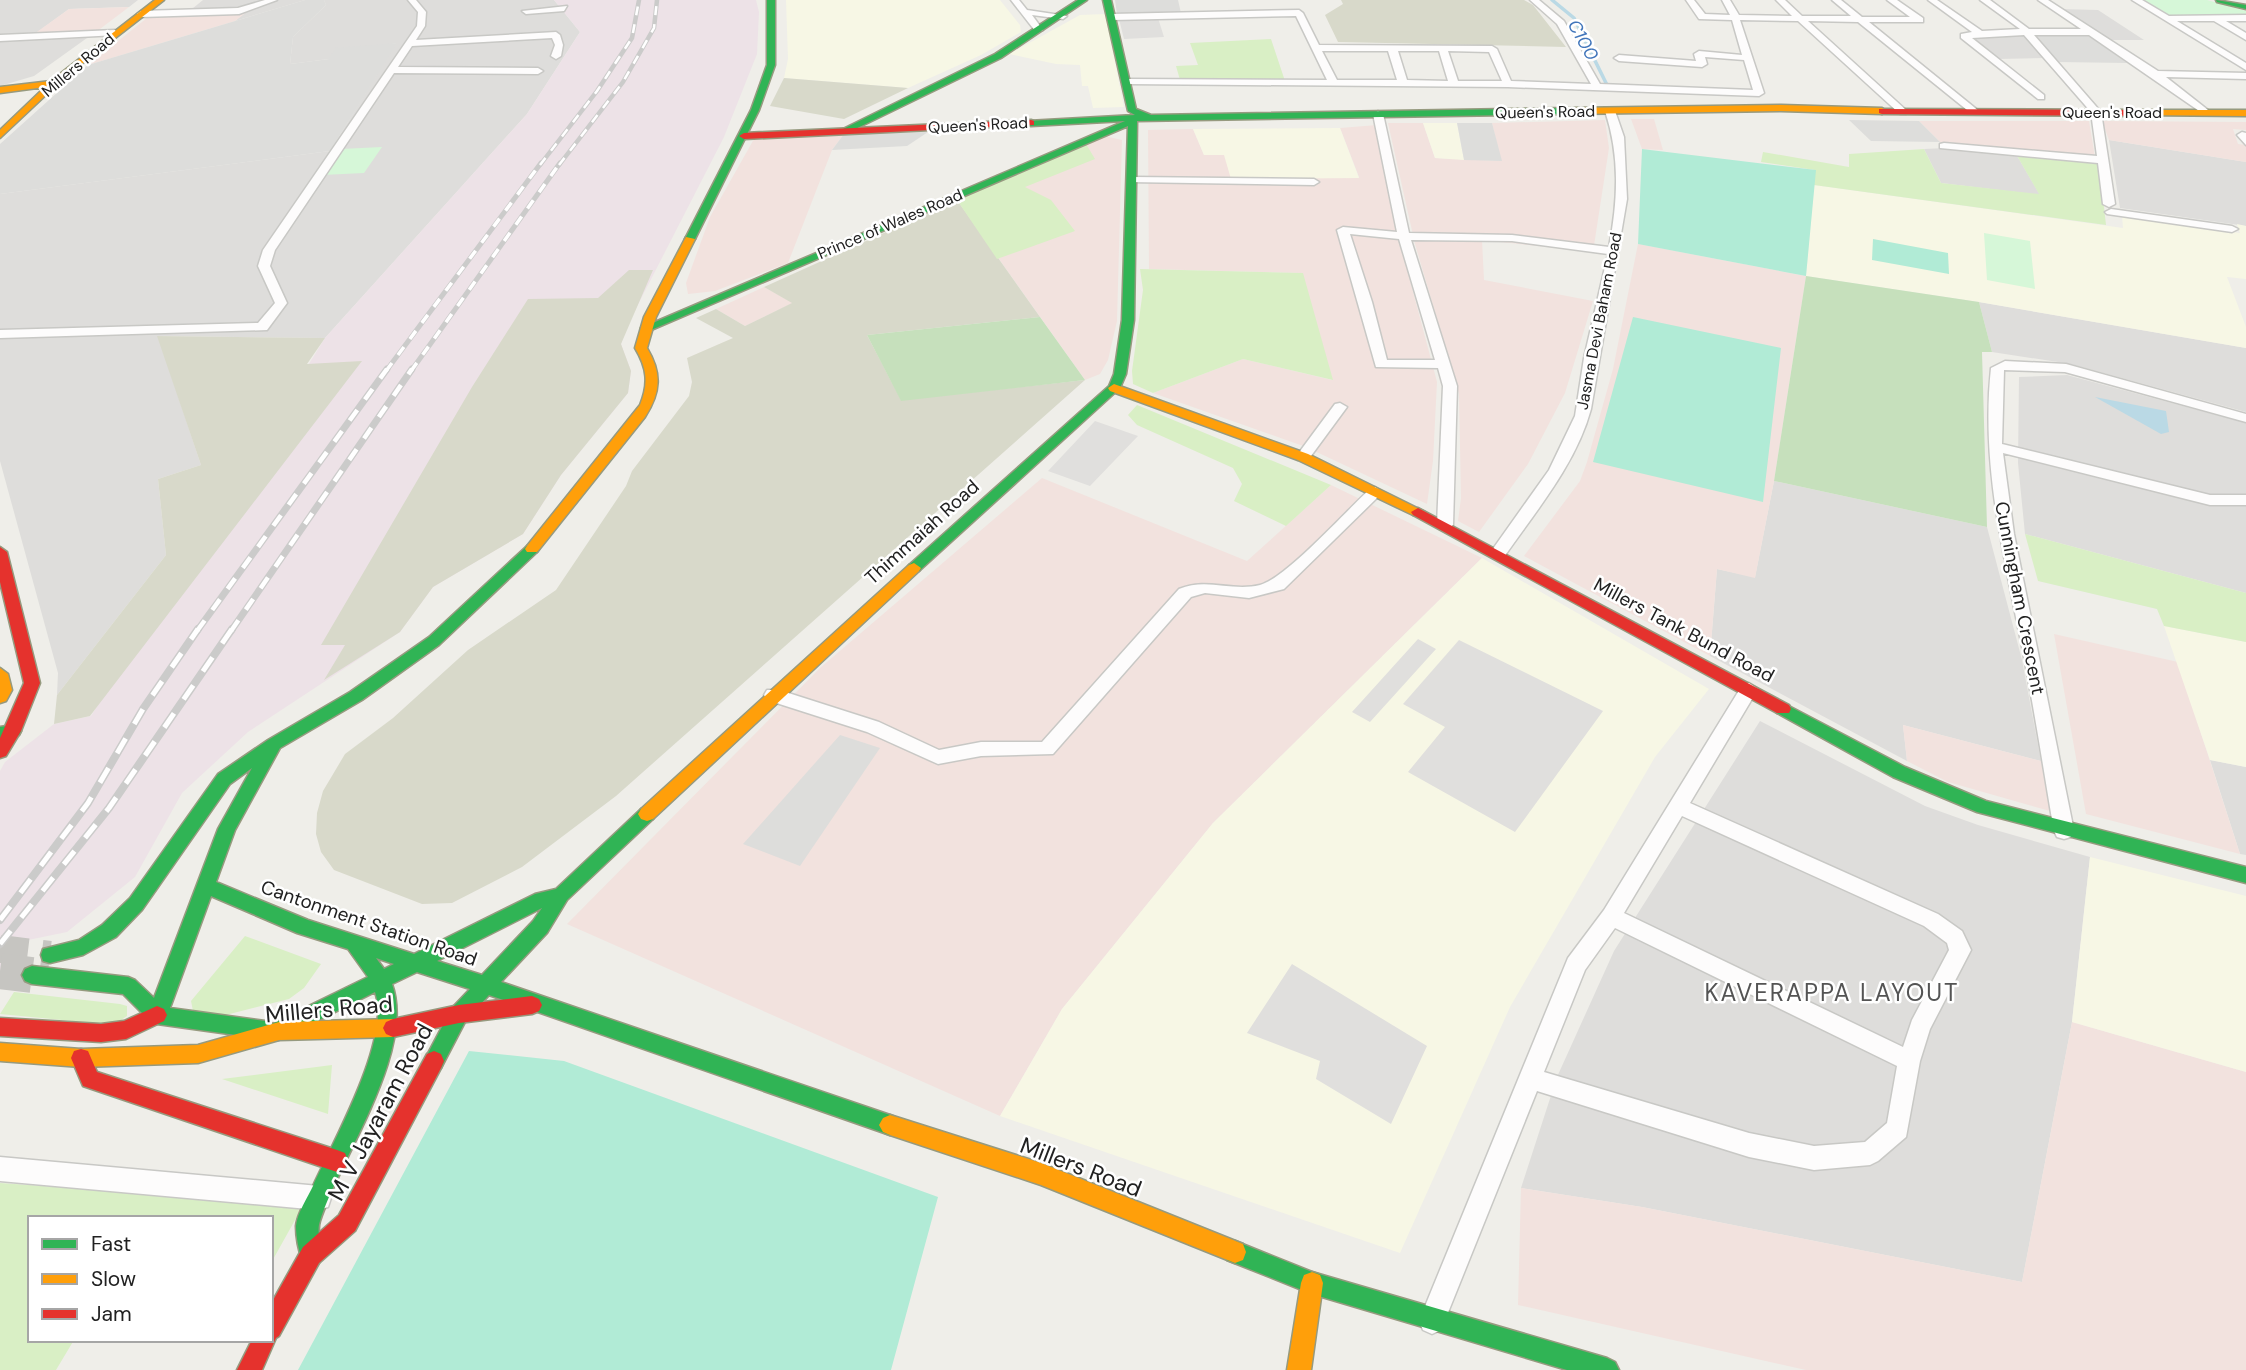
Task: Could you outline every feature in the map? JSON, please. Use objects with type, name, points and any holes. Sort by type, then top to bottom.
[{"type":"street","name":"Millers Road","points":[[0,121],[109,34],[145,7],[160,0]]},
{"type":"street","points":[[145,7],[239,10],[273,0]]},
{"type":"street","points":[[0,334],[262,327],[281,303],[264,266],[269,250],[421,26],[422,12],[412,0]]},
{"type":"street","points":[[50,955],[83,947],[110,931],[136,904],[224,779],[274,744],[356,696],[434,640],[526,557],[596,474],[656,388],[654,366],[642,348],[647,328],[755,110],[771,65],[771,0]]},
{"type":"street","points":[[1016,0],[1039,30]]},
{"type":"street","points":[[1534,0],[1562,23],[1597,87]]},
{"type":"street","points":[[1689,0],[1702,17],[1930,21]]},
{"type":"street","points":[[1128,81],[1508,84],[1759,93],[1727,0]]},
{"type":"street","points":[[1780,0],[1903,112]]},
{"type":"street","points":[[1836,0],[1975,112]]},
{"type":"street","points":[[1891,0],[1920,20]]},
{"type":"street","points":[[1932,0],[1980,34]]},
{"type":"street","points":[[1984,0],[2026,31],[2096,112],[2110,208],[2232,229]]},
{"type":"street","points":[[2042,0],[2156,74],[2205,113]]},
{"type":"street","points":[[2136,0],[2246,68]]},
{"type":"street","points":[[2220,0],[2246,5]]},
{"type":"street","points":[[2234,0],[2246,5]]},
{"type":"street","points":[[526,11],[564,8]]},
{"type":"street","points":[[844,131],[998,56],[1072,9]]},
{"type":"street","points":[[1026,12],[1109,9],[1299,13],[1333,82]]},
{"type":"street","points":[[1109,9],[1128,81],[1132,111],[1151,118]]},
{"type":"street","points":[[2215,18],[2246,37]]},
{"type":"street","points":[[2166,19],[2246,18]]},
{"type":"street","points":[[1941,21],[1962,22]]},
{"type":"street","points":[[1952,37],[2026,31],[2088,32]]},
{"type":"street","points":[[0,38],[109,34]]},
{"type":"street","points":[[409,43],[556,35],[559,45],[556,56]]},
{"type":"street","points":[[1967,35],[1964,36],[2041,97]]},
{"type":"street","points":[[1317,48],[1492,49],[1508,84]]},
{"type":"street","points":[[1392,48],[1403,83]]},
{"type":"street","points":[[1442,48],[1454,83]]},
{"type":"street","points":[[1619,58],[1702,64],[1699,54],[1749,58]]},
{"type":"street","points":[[390,70],[538,71]]},
{"type":"street","points":[[2156,74],[2246,76]]},
{"type":"street","name":"Millers Road","points":[[0,135],[47,84]]},
{"type":"street","points":[[0,90],[47,84]]},
{"type":"street","name":"Queen's Road","points":[[744,136],[1151,118],[1378,114],[1781,108],[1903,112],[2246,113]]},
{"type":"street","name":"Queen's Road","points":[[755,110],[792,126],[844,131]]},
{"type":"street","name":"Jasma Devi Baham Road","points":[[1498,553],[1551,477],[1582,416],[1590,361],[1614,251],[1622,156],[1620,133],[1610,111]]},
{"type":"street","points":[[1378,114],[1404,236],[1450,386],[1445,525]]},
{"type":"street","points":[[1114,388],[1120,374],[1128,320],[1133,119]]},
{"type":"street","name":"Prince of Wales Road","points":[[647,328],[1133,119]]},
{"type":"street","points":[[1944,146],[2103,160]]},
{"type":"street","points":[[1133,180],[1314,182]]},
{"type":"street","points":[[1444,364],[1381,364],[1366,302],[1343,230],[1404,236],[1512,238],[1614,251]]},
{"type":"street","name":"Cunningham Crescent","points":[[2064,831],[2028,635],[2002,516],[1994,390],[1998,368],[2005,365],[2066,368],[2246,418]]},
{"type":"street","name":"Millers Tank Bund Road","points":[[1114,388],[1303,457],[1445,525],[1899,772],[1983,807],[2064,831],[2246,875]]},
{"type":"street","name":"Thimmaiah Road","points":[[482,984],[551,915],[561,895],[773,695],[1114,388]]},
{"type":"street","points":[[1303,457],[1340,407]]},
{"type":"street","points":[[1996,447],[2210,500],[2246,499]]},
{"type":"street","points":[[773,695],[873,727],[938,757],[981,749],[1047,749],[1185,593],[1197,586],[1237,593],[1258,592],[1278,585],[1375,492]]},
{"type":"street","points":[[0,552],[32,683],[0,752]]},
{"type":"street","points":[[0,674],[4,690],[0,698]]},
{"type":"street","points":[[1432,1321],[1576,965],[1611,916],[1749,689]]},
{"type":"street","points":[[157,1015],[227,829],[274,744]]},
{"type":"street","points":[[1530,1078],[1749,1145],[1814,1158],[1870,1153],[1898,1129],[1909,1061],[1920,1027],[1960,950],[1955,937],[1931,920],[1678,806]]},
{"type":"street","name":"Cantonment Station Road","points":[[205,886],[294,923],[482,984]]},
{"type":"street","name":"Thimmaiah Road","points":[[279,1031],[541,900],[561,895]]},
{"type":"street","points":[[1611,916],[1909,1061]]},
{"type":"street","name":"M V Jayaram Road","points":[[311,1255],[307,1224],[378,1064],[387,1029],[388,1002],[380,979],[355,944]]},
{"type":"street","points":[[32,975],[128,986],[157,1015]]},
{"type":"street","name":"Millers Road","points":[[482,984],[824,1104],[1041,1174],[1312,1283],[1432,1321],[1607,1370]]},
{"type":"street","name":"M V Jayaram Road","points":[[273,1324],[311,1255],[346,1223],[459,1014],[482,984]]},
{"type":"street","name":"Millers Road","points":[[0,1052],[81,1058],[206,1053],[279,1031],[387,1029],[459,1014],[538,1004]]},
{"type":"street","points":[[0,1027],[101,1033],[126,1030],[157,1015],[279,1031]]},
{"type":"street","points":[[81,1058],[90,1079],[337,1161]]},
{"type":"street","points":[[0,1169],[319,1198]]},
{"type":"street","points":[[1298,1370],[1312,1283]]},
{"type":"street","points":[[249,1370],[264,1342]]},
{"type":"shaded area","points":[[0,0],[138,0],[129,7],[69,9],[28,39],[87,38],[34,76],[0,86]]},
{"type":"shaded area","points":[[203,0],[305,0],[235,21],[246,12],[187,13]]},
{"type":"shaded area","points":[[305,0],[324,0],[326,5],[293,37],[290,64],[329,59],[335,48],[397,43],[330,151],[0,194],[0,144],[88,65]]},
{"type":"shaded area","points":[[324,0],[554,0],[580,32],[527,114],[325,338],[158,336],[201,465],[158,479],[166,555],[57,695],[58,673],[0,461],[0,194],[330,151],[396,43],[329,59],[290,64],[293,37],[326,5]]},
{"type":"shaded area","points":[[554,0],[756,0],[759,12],[757,54],[724,137],[626,328],[621,344],[631,371],[628,393],[561,475],[523,534],[433,587],[400,632],[248,732],[182,793],[135,877],[67,932],[28,940],[0,976],[0,771],[5,762],[54,724],[91,716],[325,338],[527,114],[580,32]]},
{"type":"shaded area","points":[[786,0],[1000,0],[1020,25],[1021,32],[981,55],[908,88],[784,78],[788,59]]},
{"type":"shaded area","points":[[1115,0],[1178,0],[1181,13],[1117,14]]},
{"type":"shaded area","points":[[1341,0],[1524,0],[1533,5],[1566,47],[1338,42],[1325,15],[1343,4]]},
{"type":"shaded area","points":[[129,7],[96,32],[34,34],[69,9]]},
{"type":"shaded area","points":[[2060,9],[2098,10],[2144,40],[2103,40]]},
{"type":"shaded area","points":[[248,11],[235,21],[88,65],[152,14]]},
{"type":"shaded area","points":[[1105,14],[1124,107],[1093,108],[1088,86],[1082,86],[1080,65],[1056,64],[1009,54],[1080,15]]},
{"type":"shaded area","points":[[1158,18],[1164,37],[1124,39],[1119,19]]},
{"type":"shaded area","points":[[2023,34],[2045,58],[1998,59],[1969,37]]},
{"type":"shaded area","points":[[2034,34],[2088,35],[2127,63],[2058,62]]},
{"type":"shaded area","points":[[784,78],[908,88],[844,119],[770,106]]},
{"type":"shaded area","points":[[1631,119],[1654,119],[1663,150],[1642,149]]},
{"type":"shaded area","points":[[1605,120],[1609,148],[1593,252],[1482,240],[1484,280],[1593,301],[1565,393],[1528,464],[1479,532],[1458,521],[1461,498],[1459,394],[1415,244],[1388,123],[1423,123],[1435,158],[1501,161],[1492,123]]},
{"type":"shaded area","points":[[1849,120],[1919,121],[1940,142],[1871,141]]},
{"type":"shaded area","points":[[1919,121],[2089,121],[2095,157],[1942,144]]},
{"type":"shaded area","points":[[2102,121],[2246,122],[2246,130],[2233,129],[2238,144],[2246,145],[2246,162],[2109,140]]},
{"type":"shaded area","points":[[1423,123],[1457,123],[1464,160],[1435,158]]},
{"type":"shaded area","points":[[1457,123],[1492,123],[1502,161],[1464,160]]},
{"type":"shaded area","points":[[1377,125],[1398,235],[1437,382],[1433,461],[1427,504],[1306,447],[1153,393],[1243,359],[1332,380],[1302,273],[1149,269],[1148,130],[1193,129],[1204,155],[1224,154],[1359,177],[1340,128]]},
{"type":"shaded area","points":[[1340,128],[1359,178],[1231,179],[1224,155],[1204,155],[1193,129]]},
{"type":"shaded area","points":[[928,132],[907,146],[832,150],[844,134]]},
{"type":"shaded area","points":[[844,134],[832,150],[788,263],[715,291],[688,294],[686,283],[710,217],[754,139]]},
{"type":"shaded area","points":[[1104,136],[1122,140],[1117,321],[1108,360],[1100,374],[1085,380],[957,200]]},
{"type":"shaded area","points":[[2109,140],[2246,162],[2246,226],[2120,208]]},
{"type":"shaded area","points":[[1946,148],[2016,154],[2040,195],[1941,183],[1924,149]]},
{"type":"shaded area","points":[[1814,185],[2123,228],[2122,216],[2240,233],[2237,224],[2246,226],[2246,279],[2227,277],[2246,327],[2246,348],[1979,302],[1806,276]]},
{"type":"shaded area","points":[[957,200],[1040,317],[867,335],[901,400],[1085,380],[616,796],[522,867],[452,903],[422,904],[334,870],[321,852],[316,834],[317,813],[323,791],[345,754],[393,718],[468,650],[556,590],[626,486],[632,471],[689,396],[692,382],[687,358],[733,338],[696,318],[716,309],[745,326],[792,303],[764,287]]},
{"type":"shaded area","points":[[1638,244],[1806,276],[1774,481],[1755,578],[1717,569],[1710,656],[1524,556],[1580,481],[1587,462],[1613,369]]},
{"type":"shaded area","points":[[629,270],[653,270],[621,344],[631,371],[628,393],[561,475],[523,534],[433,587],[400,632],[324,680],[345,645],[321,645],[472,387],[528,299],[598,298]]},
{"type":"shaded area","points":[[764,287],[793,303],[745,326],[716,309]]},
{"type":"shaded area","points":[[1979,302],[2246,348],[2246,412],[2071,364],[1992,352]]},
{"type":"shaded area","points":[[157,336],[325,338],[307,364],[362,361],[90,716],[54,724],[57,695],[166,555],[158,479],[201,465]]},
{"type":"shaded area","points":[[2067,375],[2246,423],[2246,593],[2025,534],[2018,463],[2019,377]]},
{"type":"shaded area","points":[[1095,421],[1138,436],[1090,486],[1048,471]]},
{"type":"shaded area","points":[[1042,478],[1247,561],[1331,485],[1482,558],[1213,823],[1062,1009],[1000,1116],[567,924],[820,668]]},
{"type":"shaded area","points":[[1774,481],[1987,527],[2022,660],[2041,761],[1903,725],[1907,761],[1710,656],[1717,569],[1755,577]]},
{"type":"shaded area","points":[[1482,558],[1709,689],[1655,757],[1510,1007],[1400,1253],[1000,1116],[1062,1009],[1213,823]]},
{"type":"shaded area","points":[[2164,626],[2246,642],[2246,767],[2210,760]]},
{"type":"shaded area","points":[[2054,634],[2178,662],[2240,854],[2086,814]]},
{"type":"shaded area","points":[[1418,639],[1436,649],[1370,722],[1352,712]]},
{"type":"shaded area","points":[[1459,640],[1603,711],[1515,832],[1408,772],[1445,727],[1403,704]]},
{"type":"shaded area","points":[[1760,721],[1925,806],[1978,825],[2090,857],[2072,1022],[2022,1282],[1642,1207],[1521,1188],[1557,1077],[1614,951]]},
{"type":"shaded area","points":[[1903,725],[2041,761],[2050,811],[1948,782],[1907,761]]},
{"type":"shaded area","points":[[840,735],[880,748],[800,866],[743,844]]},
{"type":"shaded area","points":[[2210,760],[2246,767],[2246,855],[2240,854]]},
{"type":"shaded area","points":[[2090,857],[2246,896],[2246,1072],[2072,1022]]},
{"type":"shaded area","points":[[1292,964],[1427,1046],[1391,1124],[1316,1079],[1320,1061],[1247,1033]]},
{"type":"shaded area","points":[[2072,1022],[2246,1072],[2246,1370],[1806,1370],[1518,1305],[1521,1188],[1642,1207],[2022,1282]]},
{"type":"green space","points":[[2142,0],[2207,0],[2246,11],[2246,16],[2167,16]]},
{"type":"green space","points":[[1271,39],[1285,81],[1180,80],[1176,66],[1198,65],[1190,43]]},
{"type":"green space","points":[[1086,144],[1095,159],[1025,187],[1051,200],[1075,231],[997,259],[957,200]]},
{"type":"green space","points":[[382,147],[364,173],[322,175],[341,149]]},
{"type":"green space","points":[[1642,149],[1816,170],[1806,276],[1638,244]]},
{"type":"green space","points":[[1924,149],[1941,183],[2039,194],[2016,154],[2099,162],[2106,225],[1814,185],[1815,170],[1761,162],[1763,152],[1849,167],[1849,154]]},
{"type":"green space","points":[[1984,233],[2030,241],[2035,289],[1987,280]]},
{"type":"green space","points":[[1873,239],[1948,253],[1949,274],[1872,260]]},
{"type":"green space","points":[[1140,269],[1303,273],[1333,380],[1243,359],[1153,393],[1133,384],[1132,371],[1143,290]]},
{"type":"green space","points":[[1806,276],[1979,302],[1992,352],[1982,352],[1987,527],[1774,481]]},
{"type":"green space","points":[[1040,317],[1085,380],[901,401],[867,335]]},
{"type":"green space","points":[[1633,317],[1781,348],[1763,502],[1593,462]]},
{"type":"green space","points":[[1137,405],[1331,485],[1286,526],[1234,501],[1242,484],[1233,468],[1137,425],[1128,415]]},
{"type":"green space","points":[[2025,534],[2246,593],[2246,642],[2164,626],[2157,609],[2038,581]]},
{"type":"green space","points":[[245,936],[321,964],[304,988],[289,999],[218,1017],[193,1011],[191,1001]]},
{"type":"green space","points":[[14,992],[120,1004],[127,1006],[127,1016],[114,1025],[0,1014]]},
{"type":"green space","points":[[469,1051],[564,1061],[938,1197],[891,1370],[298,1370]]},
{"type":"green space","points":[[332,1065],[328,1114],[222,1079]]},
{"type":"green space","points":[[0,1183],[304,1204],[273,1259],[273,1216],[28,1216],[28,1342],[73,1342],[56,1370],[0,1370]]},
{"type":"water","points":[[2095,397],[2166,411],[2169,432],[2161,434]]},
{"type":"waterway","name":"C100","points":[[1552,0],[1574,18],[1607,85]]},
{"type":"tunnel","points":[[0,949],[50,955]]},
{"type":"tunnel","points":[[0,971],[32,975]]},
{"type":"railway","points":[[540,165],[597,91],[632,38],[639,0]]},
{"type":"railway","points":[[559,165],[623,82],[654,28],[657,0]]},
{"type":"railway","points":[[386,371],[541,163]]},
{"type":"railway","points":[[411,371],[560,163]]},
{"type":"railway","points":[[197,631],[387,369]]},
{"type":"railway","points":[[231,631],[412,369]]},
{"type":"railway","points":[[0,920],[88,803],[143,709],[198,629]]},
{"type":"railway","points":[[0,944],[109,808],[232,629]]},
{"type":"traffic: fast","points":[[690,239],[755,110],[771,65],[771,0]]},
{"type":"traffic: fast","points":[[844,131],[998,56],[1083,0]]},
{"type":"traffic: fast","points":[[1107,0],[1132,111],[1151,118]]},
{"type":"traffic: fast","points":[[2220,0],[2246,7]]},
{"type":"traffic: fast","points":[[1031,123],[1133,118],[1571,111]]},
{"type":"traffic: fast","points":[[914,568],[1114,388],[1120,374],[1128,320],[1133,118]]},
{"type":"traffic: fast","points":[[647,328],[1133,121]]},
{"type":"traffic: fast","points":[[157,1015],[227,829],[274,744],[356,696],[434,641],[532,549]]},
{"type":"traffic: fast","points":[[1783,709],[1899,772],[1983,807],[2246,875]]},
{"type":"traffic: fast","points":[[0,733],[13,731]]},
{"type":"traffic: fast","points":[[50,955],[83,947],[109,931],[136,904],[224,779],[274,744]]},
{"type":"traffic: fast","points":[[434,1061],[459,1014],[540,927],[561,895],[647,814]]},
{"type":"traffic: fast","points":[[205,885],[304,927],[482,984],[890,1125]]},
{"type":"traffic: fast","points":[[279,1031],[541,900],[561,895]]},
{"type":"traffic: fast","points":[[311,1255],[307,1224],[378,1064],[387,1029],[388,1001],[380,979],[355,944]]},
{"type":"traffic: fast","points":[[32,975],[128,986],[157,1015]]},
{"type":"traffic: fast","points":[[157,1015],[265,1030]]},
{"type":"traffic: fast","points":[[1235,1252],[1312,1283],[1607,1370]]},
{"type":"traffic: slow","points":[[0,135],[62,75],[160,0]]},
{"type":"traffic: slow","points":[[0,90],[54,83]]},
{"type":"traffic: slow","points":[[1571,111],[1781,108],[1882,111]]},
{"type":"traffic: slow","points":[[2142,113],[2246,113]]},
{"type":"traffic: slow","points":[[532,549],[646,405],[653,381],[650,365],[641,348],[650,317],[690,239]]},
{"type":"traffic: slow","points":[[1114,388],[1303,457],[1418,512]]},
{"type":"traffic: slow","points":[[647,814],[914,568]]},
{"type":"traffic: slow","points":[[0,674],[4,690],[0,697]]},
{"type":"traffic: slow","points":[[0,1052],[81,1058],[198,1054],[279,1031],[393,1028]]},
{"type":"traffic: slow","points":[[890,1125],[1041,1174],[1235,1252]]},
{"type":"traffic: slow","points":[[1299,1370],[1312,1283]]},
{"type":"traffic: jam","points":[[1882,111],[2142,113]]},
{"type":"traffic: jam","points":[[744,136],[1031,123]]},
{"type":"traffic: jam","points":[[1418,512],[1783,709]]},
{"type":"traffic: jam","points":[[0,552],[32,683],[13,731],[0,752]]},
{"type":"traffic: jam","points":[[393,1028],[459,1014],[532,1005]]},
{"type":"traffic: jam","points":[[0,1027],[101,1033],[126,1030],[157,1015]]},
{"type":"traffic: jam","points":[[81,1058],[90,1079],[337,1161]]},
{"type":"traffic: jam","points":[[273,1324],[311,1255],[347,1223],[434,1061]]},
{"type":"traffic: jam","points":[[249,1370],[264,1342]]},
{"type":"district","name":"KAVERAPPA LAYOUT","points":[[1832,992]]}]
